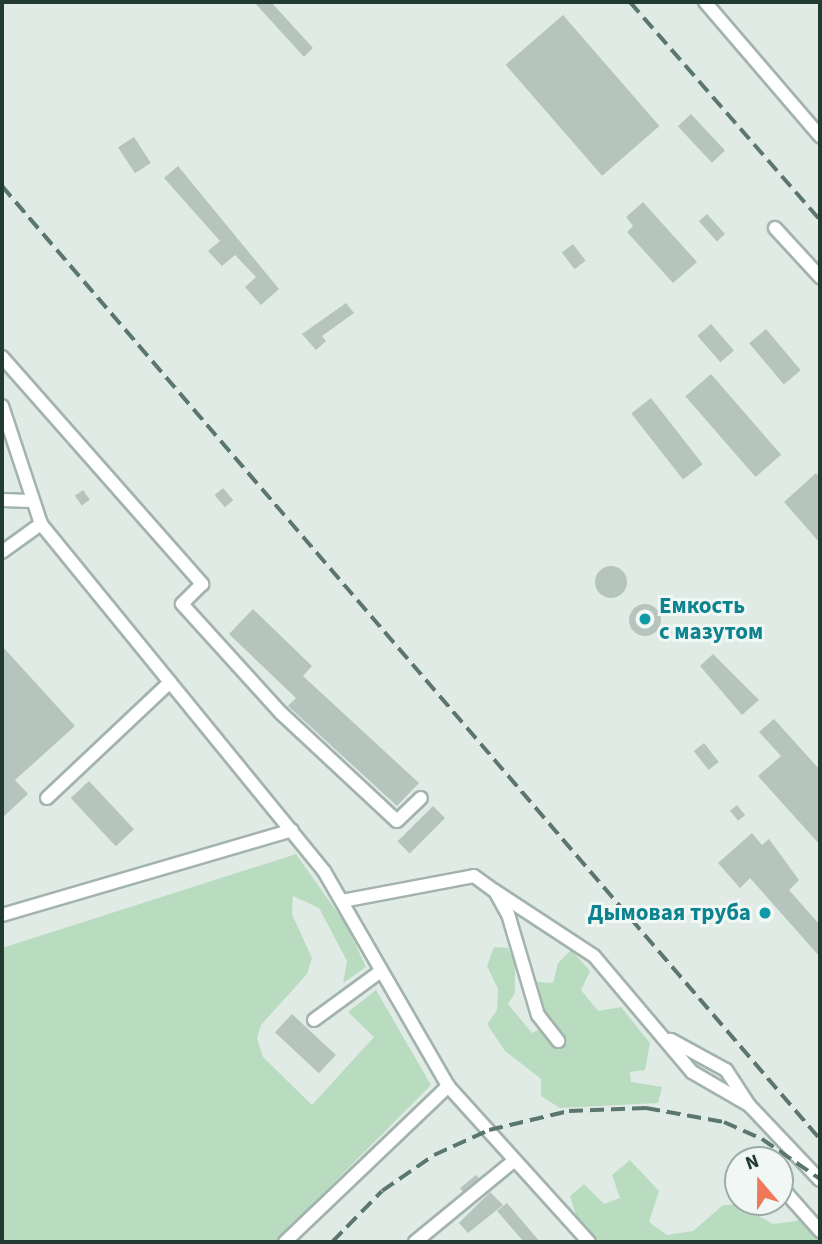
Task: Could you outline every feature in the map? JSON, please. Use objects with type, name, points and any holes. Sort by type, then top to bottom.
[{"type":"street","points":[[705,2],[820,136]]},
{"type":"street","points":[[775,228],[820,277]]},
{"type":"street","points":[[2,357],[202,584],[182,604],[281,713],[397,821],[421,798]]},
{"type":"street","points":[[2,406],[31,501],[41,524],[292,830],[342,901],[448,1086],[589,1242]]},
{"type":"street","points":[[2,500],[31,501]]},
{"type":"street","points":[[2,552],[41,524]]},
{"type":"street","points":[[47,798],[170,682]]},
{"type":"street","points":[[2,915],[292,830]]},
{"type":"street","points":[[342,901],[474,876],[594,956],[671,1040],[692,1072],[749,1105]]},
{"type":"street","points":[[495,891],[520,945],[538,1015],[558,1041]]},
{"type":"street","points":[[314,1020],[381,971]]},
{"type":"street","points":[[671,1040],[726,1070],[749,1105],[820,1180]]},
{"type":"street","points":[[285,1242],[448,1086]]},
{"type":"street","points":[[415,1242],[515,1160]]},
{"type":"street","points":[[794,1201],[820,1231]]},
{"type":"green space","points":[[296,854],[347,926],[366,967],[343,983],[347,961],[319,908],[293,896],[292,914],[312,958],[307,974],[261,1025],[257,1038],[263,1057],[312,1105],[374,1037],[348,1012],[376,990],[431,1085],[275,1242],[2,1242],[2,948]]},
{"type":"green space","points":[[494,947],[508,948],[515,962],[515,993],[508,1004],[532,1033],[541,1029],[523,995],[538,982],[553,983],[558,963],[571,950],[590,971],[581,990],[598,1011],[621,1007],[650,1043],[645,1070],[630,1072],[631,1082],[662,1087],[658,1103],[560,1108],[541,1096],[541,1079],[505,1051],[487,1024],[497,1010],[498,989],[487,966]]},
{"type":"green space","points":[[630,1160],[659,1191],[649,1222],[667,1235],[693,1231],[724,1205],[724,1216],[759,1216],[773,1224],[810,1219],[819,1242],[600,1242],[578,1221],[570,1196],[584,1184],[604,1204],[620,1198],[612,1175]]},
{"type":"building","points":[[254,2],[271,2],[313,48],[304,57]]},
{"type":"building","points":[[563,15],[659,126],[602,176],[506,65]]},
{"type":"building","points":[[691,114],[725,151],[712,163],[678,126]]},
{"type":"building","points":[[134,137],[151,163],[135,173],[118,147]]},
{"type":"building","points":[[178,166],[279,289],[261,305],[245,287],[256,277],[235,255],[222,266],[208,251],[220,241],[164,178]]},
{"type":"building","points":[[643,202],[697,262],[673,283],[627,232],[633,226],[626,217]]},
{"type":"building","points":[[707,214],[725,234],[717,241],[699,221]]},
{"type":"building","points":[[573,244],[586,261],[574,269],[562,252]]},
{"type":"building","points":[[346,303],[354,313],[322,336],[326,341],[316,350],[302,334]]},
{"type":"building","points":[[711,324],[734,350],[720,362],[697,336]]},
{"type":"building","points":[[766,329],[801,370],[784,385],[749,343]]},
{"type":"building","points":[[711,374],[781,455],[756,477],[685,396]]},
{"type":"building","points":[[651,398],[703,464],[683,480],[631,413]]},
{"type":"building","points":[[816,473],[820,478],[820,543],[784,502]]},
{"type":"building","points":[[223,488],[233,500],[225,507],[215,495]]},
{"type":"building","points":[[83,490],[90,500],[82,506],[75,496]]},
{"type":"building","name":"Емкость с мазутом","points":[[611,566],[623,570],[627,582],[623,594],[611,598],[599,594],[595,582],[599,570]]},
{"type":"building","name":"Емкость с мазутом","points":[[645,604],[657,608],[661,620],[657,632],[645,636],[633,632],[629,620],[633,608]]},
{"type":"building","points":[[253,609],[312,666],[303,676],[419,783],[397,806],[288,706],[296,698],[229,634]]},
{"type":"building","points":[[2,646],[75,726],[15,780],[28,794],[2,818]]},
{"type":"building","points":[[713,654],[759,700],[742,715],[700,666]]},
{"type":"building","points":[[774,719],[820,770],[820,845],[758,776],[781,756],[759,732]]},
{"type":"building","points":[[704,743],[719,762],[709,770],[694,751]]},
{"type":"building","points":[[89,781],[134,829],[116,846],[71,798]]},
{"type":"building","points":[[737,805],[745,815],[738,821],[730,811]]},
{"type":"building","points":[[433,806],[445,818],[410,853],[398,841]]},
{"type":"building","points":[[752,833],[762,845],[769,839],[799,880],[789,890],[820,925],[820,957],[750,878],[740,888],[718,863]]},
{"type":"building","points":[[292,1014],[336,1055],[319,1073],[275,1032]]},
{"type":"building","points":[[476,1175],[479,1178],[463,1192],[460,1188]]},
{"type":"building","points":[[490,1192],[503,1205],[468,1233],[459,1223]]},
{"type":"building","points":[[507,1203],[540,1242],[524,1242],[497,1211]]},
{"type":"railway","points":[[630,2],[820,220]]},
{"type":"railway","points":[[2,186],[820,1139]]},
{"type":"railway","points":[[332,1242],[382,1191],[434,1155],[489,1130],[569,1111],[646,1108],[724,1122],[762,1139],[820,1179]]},
{"type":"place","name":"Емкость с мазутом","points":[[645,619]]},
{"type":"place","name":"Дымовая труба","points":[[765,913]]}]
